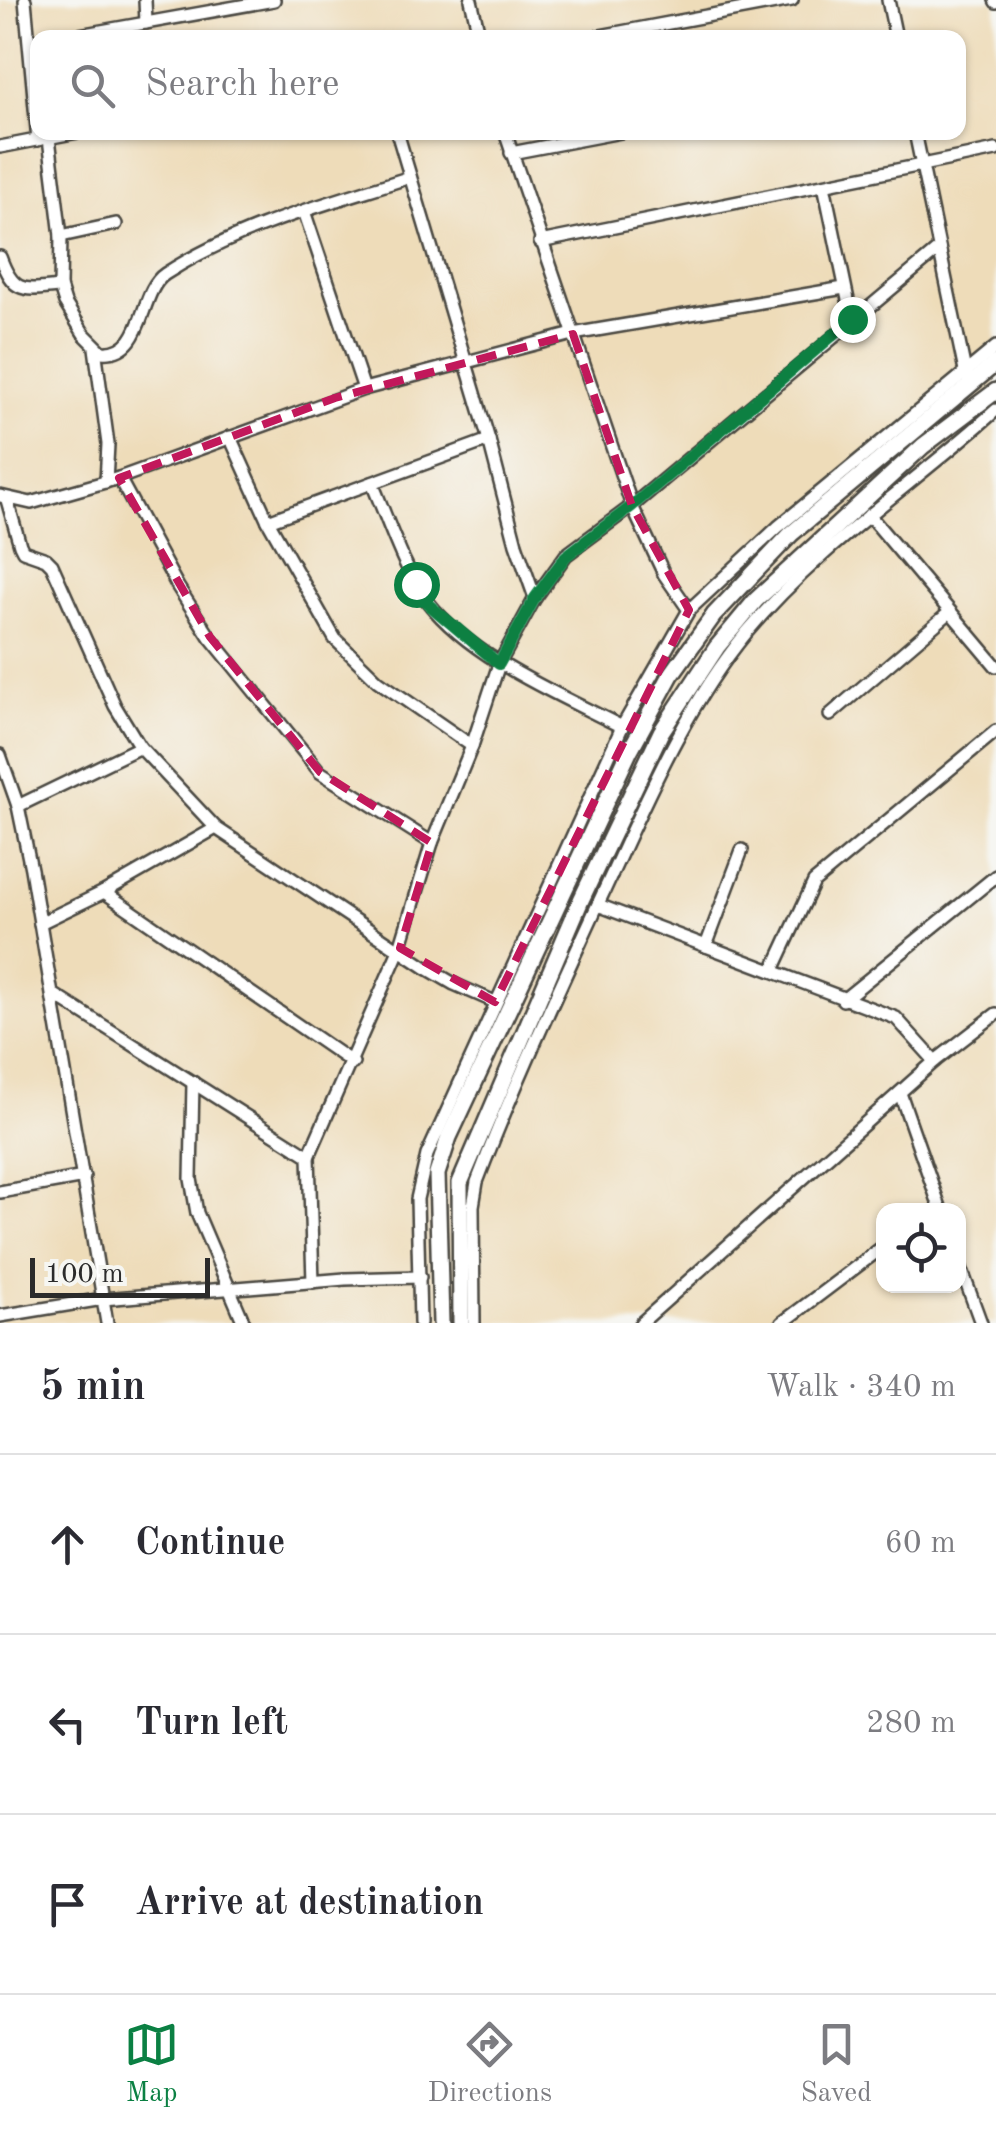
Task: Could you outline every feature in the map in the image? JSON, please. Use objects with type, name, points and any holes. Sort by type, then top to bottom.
[{"type":"street","points":[[25,0],[30,31]]},
{"type":"street","points":[[145,0],[146,23]]},
{"type":"street","points":[[107,30],[274,0]]},
{"type":"street","points":[[472,0],[478,30]]},
{"type":"street","points":[[633,30],[792,0]]},
{"type":"street","points":[[888,0],[894,30]]},
{"type":"street","points":[[0,147],[38,140]]},
{"type":"street","points":[[43,140],[61,236],[60,288],[95,348],[112,480],[210,637],[320,772],[432,843]]},
{"type":"street","points":[[399,140],[535,598]]},
{"type":"street","points":[[507,140],[632,506],[664,574],[689,610]]},
{"type":"street","points":[[510,153],[579,140]]},
{"type":"street","points":[[917,140],[967,378]]},
{"type":"street","points":[[540,242],[996,150]]},
{"type":"street","points":[[95,348],[111,353],[131,339],[161,276],[254,228],[410,178]]},
{"type":"street","points":[[824,184],[852,319]]},
{"type":"street","points":[[304,211],[364,389]]},
{"type":"street","points":[[61,236],[116,224]]},
{"type":"street","points":[[313,1282],[309,1156],[400,948],[432,843],[472,746],[499,664],[535,598],[566,556],[632,506],[939,249]]},
{"type":"street","points":[[0,257],[8,280],[17,287],[60,288]]},
{"type":"street","points":[[4,498],[31,504],[112,480],[364,389],[573,334],[844,288]]},
{"type":"street","points":[[441,1323],[438,1174],[449,1137],[629,752],[671,675],[714,615],[791,534],[967,378],[996,347]]},
{"type":"street","points":[[420,1323],[418,1199],[427,1154],[622,727],[689,610],[778,527],[967,378],[996,363]]},
{"type":"street","points":[[462,1323],[460,1183],[581,900],[660,732],[708,660],[756,600],[894,472],[996,391]]},
{"type":"street","points":[[474,1323],[473,1206],[477,1182],[553,1001],[650,791],[702,691],[761,617],[800,576],[996,410]]},
{"type":"street","points":[[230,437],[268,521],[335,639],[357,664],[472,746]]},
{"type":"street","points":[[268,521],[489,440]]},
{"type":"street","points":[[372,484],[428,604],[499,664],[622,727]]},
{"type":"street","points":[[4,498],[23,551],[46,558],[52,565],[99,674],[140,747],[216,828],[454,984],[495,1002]]},
{"type":"street","points":[[869,515],[996,666]]},
{"type":"street","points":[[830,716],[950,612]]},
{"type":"street","points":[[773,970],[814,882],[824,871],[996,730]]},
{"type":"street","points":[[18,806],[140,747]]},
{"type":"street","points":[[0,755],[18,806],[107,1323]]},
{"type":"street","points":[[40,923],[104,892],[216,828]]},
{"type":"street","points":[[706,946],[742,850]]},
{"type":"street","points":[[843,1000],[996,876]]},
{"type":"street","points":[[104,892],[353,1062]]},
{"type":"street","points":[[598,906],[896,1018],[934,1061]]},
{"type":"street","points":[[53,994],[309,1156]]},
{"type":"street","points":[[641,1323],[934,1061],[996,1014]]},
{"type":"street","points":[[193,1082],[192,1179],[197,1213],[244,1323]]},
{"type":"street","points":[[900,1093],[934,1203]]},
{"type":"street","points":[[0,1192],[84,1177]]},
{"type":"street","points":[[782,1323],[876,1252]]},
{"type":"street","points":[[0,1316],[102,1298],[420,1276]]},
{"type":"street","points":[[966,1282],[981,1323]]},
{"type":"highlighted area","points":[[573,334],[632,506],[689,610],[495,1002],[400,948],[432,843],[320,772],[210,637],[119,478],[335,398]]},
{"type":"route","points":[[416,584],[428,604],[499,664],[524,615],[566,556],[632,506],[852,319]]}]
